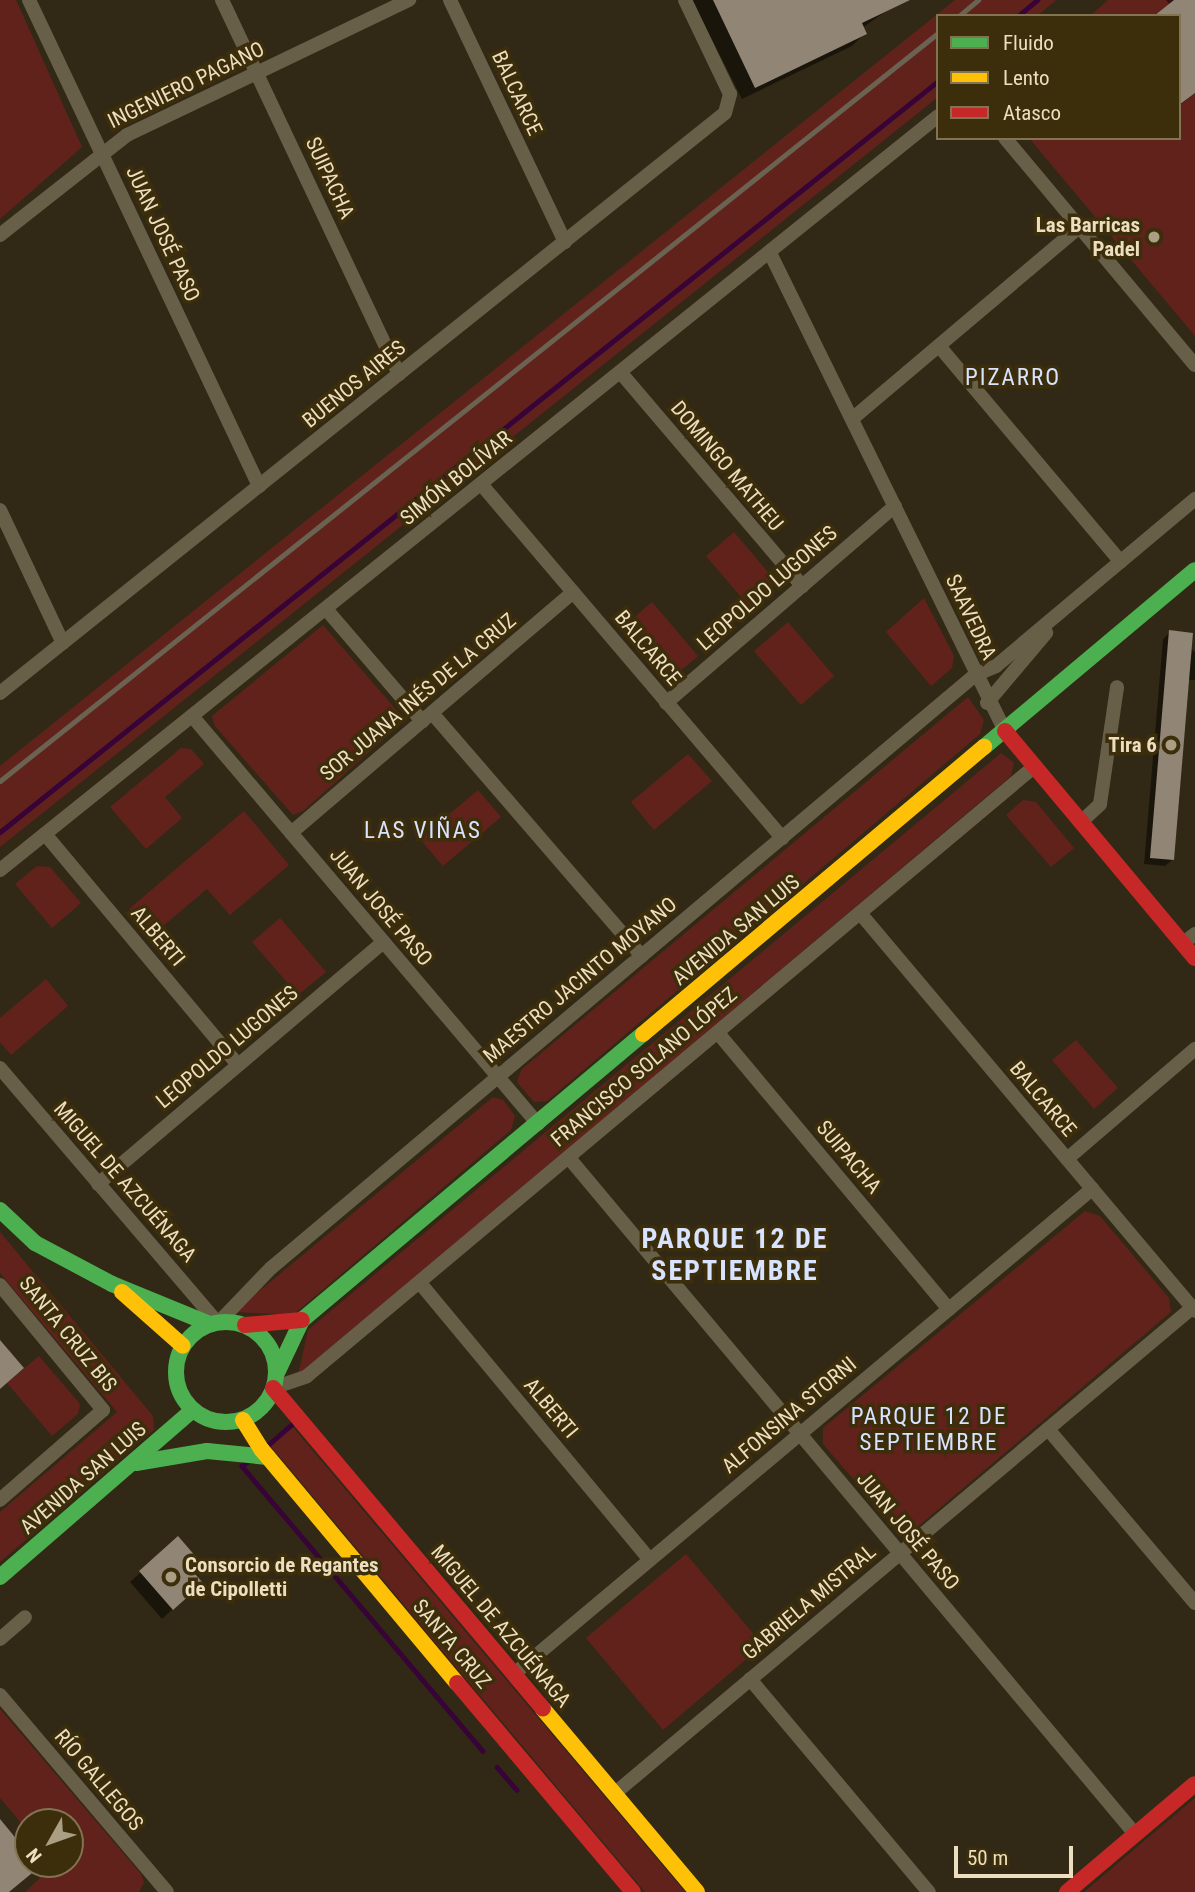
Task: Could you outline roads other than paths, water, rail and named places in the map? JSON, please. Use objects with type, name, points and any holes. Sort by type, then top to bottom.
[{"type":"main road","name":"AVENIDA SAN LUIS","points":[[243,1420],[258,1412],[302,1320],[1195,570]]},
{"type":"main road","name":"SAAVEDRA","points":[[1005,731],[1081,822],[1189,938],[1195,958]]},
{"type":"main road","points":[[0,1210],[35,1243],[112,1284],[214,1324],[245,1325],[302,1320]]},
{"type":"main road","points":[[112,1284],[183,1346]]},
{"type":"main road","points":[[214,1324],[183,1346],[177,1380],[193,1410],[208,1419],[243,1420]]},
{"type":"main road","points":[[245,1325],[271,1348],[275,1381]]},
{"type":"main road","name":"MIGUEL DE AZCUÉNAGA","points":[[275,1381],[514,1674],[697,1892]]},
{"type":"main road","name":"AVENIDA SAN LUIS","points":[[0,1577],[134,1464],[193,1410]]},
{"type":"main road","name":"SANTA CRUZ","points":[[243,1420],[268,1457],[633,1892]]},
{"type":"main road","points":[[134,1464],[207,1451],[244,1451],[268,1457]]},
{"type":"main road","points":[[1067,1892],[1195,1784]]},
{"type":"street","name":"JUAN JOSÉ PASO","points":[[29,0],[259,486]]},
{"type":"street","name":"SUIPACHA","points":[[222,0],[399,374]]},
{"type":"street","name":"INGENIERO PAGANO","points":[[0,235],[101,152],[127,135],[409,0]]},
{"type":"street","name":"BALCARCE","points":[[450,0],[565,242]]},
{"type":"street","name":"BUENOS AIRES","points":[[0,694],[565,242],[731,104],[685,0]]},
{"type":"street","name":"SIMÓN BOLÍVAR","points":[[0,870],[936,118]]},
{"type":"street","points":[[1007,140],[1195,365]]},
{"type":"street","points":[[852,419],[1079,227]]},
{"type":"street","name":"SAAVEDRA","points":[[770,253],[895,506],[987,703],[1005,731]]},
{"type":"street","points":[[939,346],[1121,562]]},
{"type":"street","name":"DOMINGO MATHEU","points":[[621,373],[802,586]]},
{"type":"street","name":"BALCARCE","points":[[481,484],[782,838]]},
{"type":"street","points":[[975,675],[996,666],[1195,499]]},
{"type":"street","name":"LEOPOLDO LUGONES","points":[[667,703],[895,506]]},
{"type":"street","points":[[0,510],[63,643]]},
{"type":"street","name":"SOR JUANA INÉS DE LA CRUZ","points":[[291,833],[573,592]]},
{"type":"street","points":[[987,703],[1080,596]]},
{"type":"street","points":[[326,609],[642,956]]},
{"type":"street","name":"MAESTRO JACINTO MOYANO","points":[[214,1324],[263,1276],[975,675]]},
{"type":"street","points":[[1081,822],[1100,803],[1117,687]]},
{"type":"street","name":"JUAN JOSÉ PASO","points":[[192,716],[538,1124]]},
{"type":"street","name":"FRANCISCO SOLANO LÓPEZ","points":[[275,1381],[307,1376],[1035,766]]},
{"type":"street","name":"ALBERTI","points":[[45,834],[238,1065]]},
{"type":"street","name":"BALCARCE","points":[[860,913],[1194,1310]]},
{"type":"street","name":"LEOPOLDO LUGONES","points":[[98,1184],[383,942]]},
{"type":"street","name":"SUIPACHA","points":[[718,1033],[949,1309]]},
{"type":"street","points":[[1066,1159],[1195,1049]]},
{"type":"street","name":"MIGUEL DE AZCUÉNAGA","points":[[0,1068],[214,1324]]},
{"type":"street","name":"JUAN JOSÉ PASO","points":[[569,1158],[1135,1834]]},
{"type":"street","name":"ALFONSINA STORNI","points":[[514,1674],[1092,1189]]},
{"type":"street","name":"ALBERTI","points":[[420,1283],[650,1560]]},
{"type":"street","name":"SANTA CRUZ BIS","points":[[0,1285],[103,1410],[0,1500]]},
{"type":"street","name":"GABRIELA MISTRAL","points":[[614,1794],[1048,1429],[1194,1310]]},
{"type":"street","points":[[1048,1429],[1195,1603]]},
{"type":"street","points":[[0,1639],[26,1617]]},
{"type":"street","points":[[751,1679],[929,1892]]},
{"type":"street","name":"RÍO GALLEGOS","points":[[0,1695],[161,1890]]},
{"type":"waterway","points":[[1020,14],[1037,0]]},
{"type":"waterway","points":[[0,832],[936,83]]},
{"type":"waterway","points":[[268,1445],[293,1423]]},
{"type":"waterway","points":[[248,1462],[242,1466],[483,1751]]},
{"type":"waterway","points":[[497,1767],[517,1790]]},
{"type":"railway","points":[[961,14],[978,0]]},
{"type":"railway","points":[[0,781],[936,35]]},
{"type":"place","name":"Las Barricas Padel","points":[[1154,237]]},
{"type":"place","name":"Tira 6","points":[[1171,745]]},
{"type":"place","name":"Consorcio de Regantes de Cipolletti","points":[[171,1577]]},
{"type":"district","name":"PIZARRO","points":[[1013,378]]},
{"type":"district","name":"LAS VIÑAS","points":[[423,831]]},
{"type":"district","name":"PARQUE 12 DE SEPTIEMBRE","points":[[735,1255]]},
{"type":"district","name":"PARQUE 12 DE SEPTIEMBRE","points":[[929,1430]]}]
